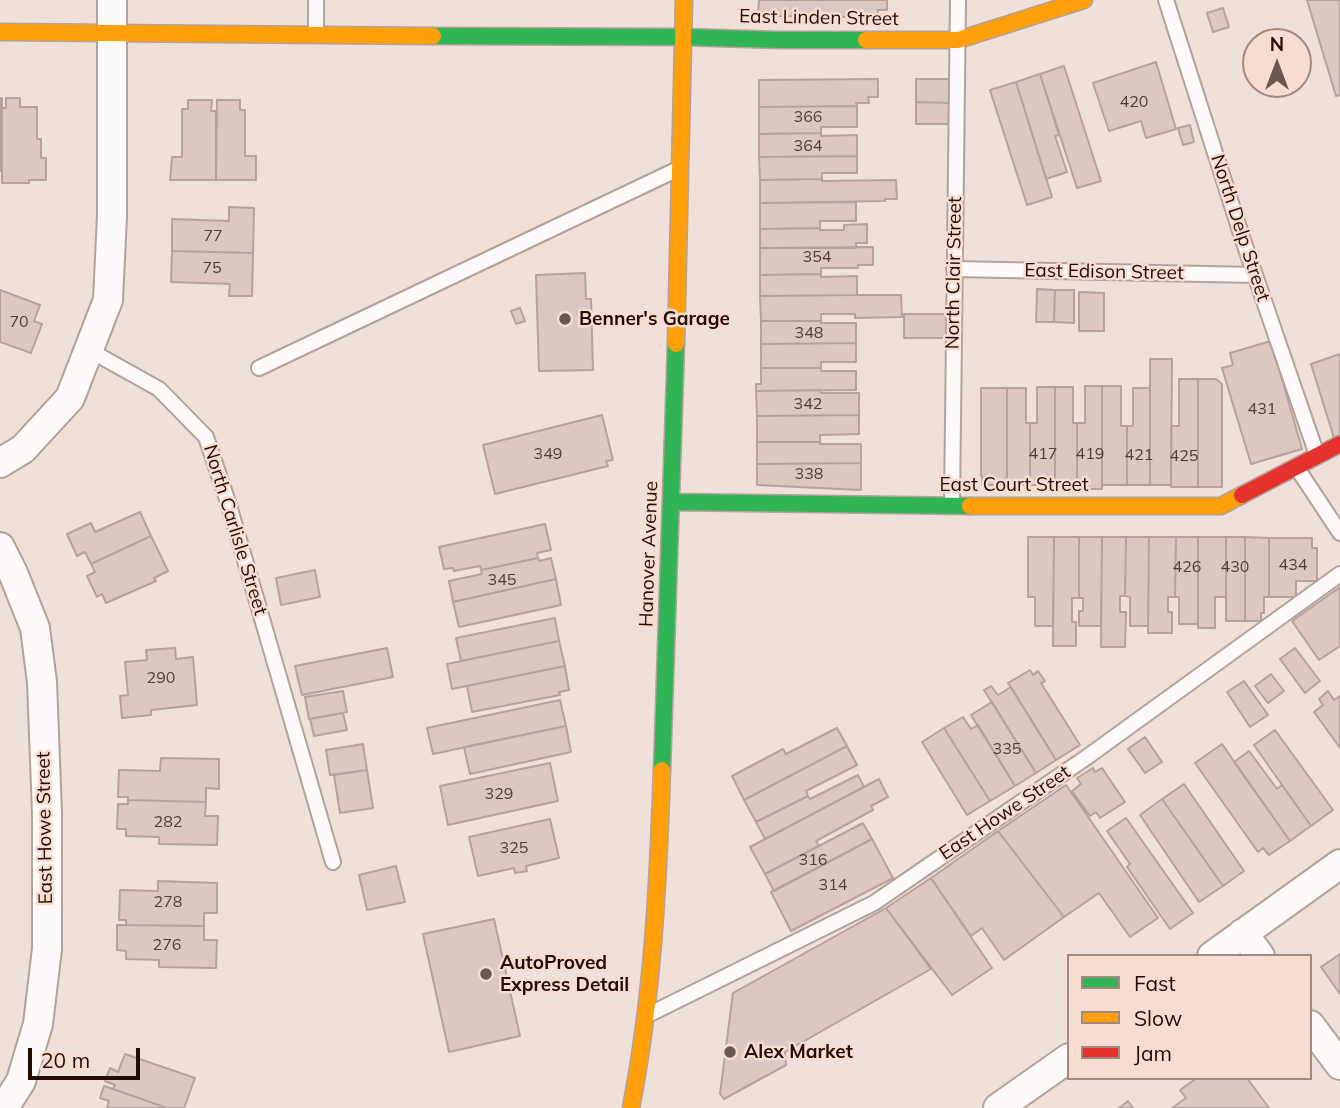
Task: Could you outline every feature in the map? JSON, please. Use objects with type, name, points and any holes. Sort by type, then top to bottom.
[{"type":"street","points":[[0,463],[23,449],[70,398],[108,300],[112,216],[112,0]]},
{"type":"street","name":"Hanover Avenue","points":[[631,1108],[647,1015],[658,858],[672,502],[684,0]]},
{"type":"street","name":"East Linden Street","points":[[0,32],[958,40],[1084,0]]},
{"type":"street","name":"East Court Street","points":[[672,502],[1221,506],[1340,444]]},
{"type":"street","name":"East Howe Street","points":[[0,547],[35,628],[42,682],[47,813],[47,949],[38,1024],[20,1082],[4,1108]]},
{"type":"street","points":[[1218,954],[1251,944],[1340,864]]},
{"type":"street","points":[[1312,1028],[1340,1065]]},
{"type":"street","points":[[998,1108],[1067,1059]]},
{"type":"street","points":[[0,1104],[4,1108]]},
{"type":"lane","points":[[316,0],[316,35]]},
{"type":"lane","name":"North Clair Street","points":[[952,506],[958,0]]},
{"type":"lane","name":"North Delp Street","points":[[1166,0],[1317,456]]},
{"type":"lane","points":[[259,368],[680,168]]},
{"type":"lane","name":"East Edison Street","points":[[954,269],[1255,275]]},
{"type":"lane","name":"North Carlisle Street","points":[[89,350],[159,388],[206,437],[228,502],[333,862]]},
{"type":"lane","points":[[1297,468],[1340,533]]},
{"type":"lane","name":"East Howe Street","points":[[647,1015],[874,903],[1087,757],[1340,573]]},
{"type":"building","points":[[759,0],[887,0],[887,10],[878,10],[878,14],[867,14],[867,17],[772,16],[772,12],[758,12]]},
{"type":"building","points":[[1307,0],[1340,0],[1340,95],[1336,96]]},
{"type":"building","points":[[1223,8],[1229,27],[1213,32],[1207,13]]},
{"type":"building","points":[[1156,62],[1176,129],[1146,138],[1141,121],[1109,131],[1093,83]]},
{"type":"building","points":[[1064,66],[1101,181],[1077,188],[1040,74]]},
{"type":"building","points":[[1040,74],[1059,135],[1055,136],[1067,172],[1046,179],[1016,82]]},
{"type":"building","points":[[878,79],[878,97],[868,97],[869,103],[856,103],[857,106],[759,107],[759,80]]},
{"type":"building","points":[[916,79],[950,79],[950,103],[916,102]]},
{"type":"building","points":[[1016,82],[1052,197],[1027,205],[990,90]]},
{"type":"building","points":[[2,98],[2,171],[0,171]]},
{"type":"building","points":[[6,98],[20,98],[20,107],[37,107],[37,139],[41,139],[41,158],[46,158],[46,180],[2,183],[2,108],[6,108]]},
{"type":"building","points":[[188,100],[212,100],[211,111],[216,111],[216,180],[170,180],[172,157],[182,157],[182,109],[188,109]]},
{"type":"building","points":[[217,100],[240,100],[240,110],[245,110],[245,156],[256,156],[256,180],[216,180]]},
{"type":"building","points":[[916,102],[950,103],[950,124],[916,124]]},
{"type":"building","points":[[857,106],[857,127],[821,127],[821,133],[759,134],[759,107]]},
{"type":"building","points":[[1190,125],[1194,142],[1183,145],[1178,128]]},
{"type":"building","points":[[821,133],[821,136],[857,135],[857,156],[759,157],[759,134]]},
{"type":"building","points":[[857,156],[857,173],[822,173],[822,179],[760,180],[759,157]]},
{"type":"building","points":[[760,180],[896,180],[897,199],[760,203]]},
{"type":"building","points":[[856,202],[856,221],[820,221],[820,228],[760,229],[760,203]]},
{"type":"building","points":[[229,207],[254,208],[253,253],[172,251],[172,219],[229,221]]},
{"type":"building","points":[[867,224],[867,243],[856,243],[856,248],[760,248],[760,229],[844,230],[844,225]]},
{"type":"building","points":[[873,247],[873,265],[858,265],[858,268],[821,268],[821,274],[760,275],[760,248]]},
{"type":"building","points":[[172,251],[253,253],[252,296],[229,296],[230,284],[171,282]]},
{"type":"building","points":[[585,273],[586,299],[591,299],[593,370],[539,371],[536,275]]},
{"type":"building","points":[[821,274],[821,277],[857,276],[857,295],[760,296],[760,275]]},
{"type":"building","points":[[1037,289],[1055,290],[1054,322],[1036,322]]},
{"type":"building","points":[[0,290],[40,305],[34,321],[42,324],[31,353],[0,342]]},
{"type":"building","points":[[1055,290],[1074,290],[1074,323],[1054,322]]},
{"type":"building","points":[[1079,292],[1104,293],[1104,331],[1079,331]]},
{"type":"building","points":[[901,295],[902,317],[855,318],[855,314],[821,314],[821,321],[761,321],[760,296]]},
{"type":"building","points":[[520,308],[525,321],[516,324],[511,311]]},
{"type":"building","points":[[904,314],[949,314],[949,338],[904,338]]},
{"type":"building","points":[[761,321],[856,323],[856,343],[761,344]]},
{"type":"building","points":[[1271,341],[1302,449],[1251,464],[1222,368],[1233,365],[1230,353]]},
{"type":"building","points":[[856,343],[856,362],[821,362],[821,368],[761,368],[761,344]]},
{"type":"building","points":[[1340,354],[1340,435],[1334,438],[1311,364]]},
{"type":"building","points":[[1150,359],[1172,359],[1171,485],[1150,485]]},
{"type":"building","points":[[761,368],[856,371],[856,390],[756,391],[756,384],[761,384]]},
{"type":"building","points":[[1179,379],[1198,379],[1198,487],[1171,487],[1171,426],[1179,426]]},
{"type":"building","points":[[1198,379],[1216,379],[1222,384],[1222,487],[1198,487]]},
{"type":"building","points":[[1085,386],[1102,386],[1102,489],[1077,489],[1077,423],[1085,423]]},
{"type":"building","points":[[1102,386],[1121,386],[1121,426],[1127,426],[1127,485],[1102,485]]},
{"type":"building","points":[[1037,387],[1055,387],[1055,485],[1030,485],[1030,423],[1037,423]]},
{"type":"building","points":[[1055,387],[1073,387],[1073,423],[1077,423],[1077,485],[1055,485]]},
{"type":"building","points":[[981,388],[1007,388],[1007,485],[982,485]]},
{"type":"building","points":[[1007,388],[1026,388],[1026,423],[1030,423],[1030,485],[1007,485]]},
{"type":"building","points":[[1133,388],[1150,388],[1150,485],[1127,485],[1127,426],[1133,426]]},
{"type":"building","points":[[821,390],[821,393],[859,393],[859,415],[757,416],[756,391]]},
{"type":"building","points":[[602,415],[613,460],[606,461],[608,466],[495,494],[483,445]]},
{"type":"building","points":[[859,415],[859,434],[820,435],[820,442],[757,442],[757,416]]},
{"type":"building","points":[[757,442],[861,444],[861,463],[757,464]]},
{"type":"building","points":[[861,463],[861,490],[757,485],[757,464]]},
{"type":"building","points":[[140,512],[151,536],[91,564],[85,552],[77,556],[67,534],[91,523],[95,532]]},
{"type":"building","points":[[545,524],[551,550],[537,553],[538,558],[481,570],[480,566],[454,571],[453,568],[444,569],[439,547]]},
{"type":"building","points":[[151,536],[168,571],[154,578],[156,581],[106,603],[102,594],[97,597],[87,576],[95,572],[91,564]]},
{"type":"building","points":[[1028,537],[1054,537],[1053,626],[1035,626],[1035,597],[1028,597]]},
{"type":"building","points":[[1054,537],[1079,537],[1079,598],[1072,598],[1076,646],[1053,646]]},
{"type":"building","points":[[1079,537],[1102,537],[1101,626],[1079,626],[1079,611],[1083,611],[1083,598],[1079,598]]},
{"type":"building","points":[[1102,537],[1126,537],[1125,596],[1120,596],[1120,612],[1126,612],[1125,647],[1101,647]]},
{"type":"building","points":[[1126,537],[1149,537],[1148,626],[1130,626],[1130,597],[1125,596]]},
{"type":"building","points":[[1149,537],[1176,537],[1175,597],[1168,597],[1168,612],[1172,612],[1172,633],[1148,633]]},
{"type":"building","points":[[1176,537],[1198,537],[1198,624],[1179,624],[1179,597],[1175,597]]},
{"type":"building","points":[[1198,537],[1226,537],[1226,597],[1215,597],[1215,628],[1198,628]]},
{"type":"building","points":[[1226,537],[1245,537],[1245,621],[1226,621]]},
{"type":"building","points":[[1245,537],[1269,538],[1269,597],[1264,597],[1261,621],[1245,621]]},
{"type":"building","points":[[1269,538],[1312,538],[1312,548],[1317,548],[1317,581],[1296,581],[1296,597],[1269,597]]},
{"type":"building","points":[[538,558],[539,561],[551,558],[556,579],[453,602],[449,581],[482,574],[481,570]]},
{"type":"building","points":[[315,570],[320,597],[281,605],[276,578]]},
{"type":"building","points":[[556,579],[561,605],[459,627],[453,602]]},
{"type":"building","points":[[1340,587],[1340,646],[1319,660],[1292,621]]},
{"type":"building","points":[[555,618],[559,641],[461,661],[456,638]]},
{"type":"building","points":[[559,641],[565,666],[452,689],[447,664]]},
{"type":"building","points":[[175,648],[176,659],[193,657],[197,705],[151,710],[151,715],[122,718],[120,696],[128,695],[125,662],[147,660],[146,650]]},
{"type":"building","points":[[387,648],[393,677],[302,695],[295,666]]},
{"type":"building","points":[[1295,648],[1320,681],[1305,693],[1280,659]]},
{"type":"building","points":[[565,666],[569,690],[559,692],[560,695],[472,712],[467,686]]},
{"type":"building","points":[[1030,670],[1033,675],[1038,671],[1045,681],[1041,683],[1080,745],[1056,760],[1008,683]]},
{"type":"building","points":[[1271,674],[1284,691],[1268,703],[1255,686]]},
{"type":"building","points":[[1244,681],[1268,715],[1250,727],[1227,692]]},
{"type":"building","points":[[991,686],[998,695],[1011,687],[1056,760],[1036,773],[984,690]]},
{"type":"building","points":[[343,691],[347,712],[309,719],[305,697]]},
{"type":"building","points":[[1328,691],[1334,700],[1340,696],[1340,748],[1314,712],[1323,705],[1319,699]]},
{"type":"building","points":[[560,700],[566,726],[433,754],[427,728]]},
{"type":"building","points":[[992,702],[1036,773],[1015,786],[971,715]]},
{"type":"building","points":[[343,713],[347,730],[314,736],[310,719]]},
{"type":"building","points":[[963,717],[971,729],[978,725],[1015,786],[990,801],[944,728]]},
{"type":"building","points":[[566,726],[571,752],[470,774],[464,747]]},
{"type":"building","points":[[837,728],[847,746],[744,800],[732,776],[783,749],[786,754]]},
{"type":"building","points":[[944,728],[990,801],[967,815],[922,742]]},
{"type":"building","points":[[1275,730],[1333,810],[1311,826],[1254,745]]},
{"type":"building","points":[[1145,737],[1162,762],[1145,773],[1128,749]]},
{"type":"building","points":[[363,744],[367,770],[330,775],[326,750]]},
{"type":"building","points":[[1222,744],[1290,841],[1269,855],[1263,848],[1258,852],[1195,763]]},
{"type":"building","points":[[847,746],[857,765],[806,791],[808,796],[756,822],[744,800]]},
{"type":"building","points":[[1249,751],[1277,789],[1282,785],[1311,826],[1290,841],[1234,762]]},
{"type":"building","points":[[161,758],[219,759],[219,789],[206,788],[206,802],[128,800],[128,797],[118,797],[119,770],[160,771]]},
{"type":"building","points":[[550,763],[558,801],[448,825],[440,786]]},
{"type":"building","points":[[1093,768],[1095,772],[1102,768],[1125,802],[1100,818],[1096,812],[1090,816],[1072,791],[1081,784],[1077,778]]},
{"type":"building","points":[[367,770],[373,808],[340,813],[334,775]]},
{"type":"building","points":[[858,775],[864,787],[765,839],[756,822]]},
{"type":"building","points":[[879,779],[888,797],[871,806],[873,810],[816,841],[819,846],[765,874],[750,847]]},
{"type":"building","points":[[1184,784],[1244,871],[1223,886],[1162,799]]},
{"type":"building","points":[[1066,785],[1158,918],[1130,937],[1099,893],[1064,917],[998,831]]},
{"type":"building","points":[[1162,799],[1223,886],[1199,902],[1140,815]]},
{"type":"building","points":[[128,800],[206,802],[205,816],[218,816],[217,845],[159,844],[159,837],[126,836],[126,829],[117,829],[118,804],[128,804]]},
{"type":"building","points":[[1126,818],[1193,913],[1170,929],[1127,867],[1130,864],[1107,831]]},
{"type":"building","points":[[550,819],[559,858],[526,866],[527,871],[515,873],[514,868],[478,876],[469,837]]},
{"type":"building","points":[[863,823],[872,839],[774,891],[765,874]]},
{"type":"building","points":[[998,831],[1064,917],[1004,960],[982,928],[971,936],[931,878]]},
{"type":"building","points":[[872,839],[893,878],[791,931],[771,892]]},
{"type":"building","points":[[396,866],[405,902],[367,910],[359,875]]},
{"type":"building","points":[[931,878],[992,968],[952,995],[886,908]]},
{"type":"building","points":[[158,881],[217,883],[217,913],[204,913],[204,926],[126,925],[126,920],[119,920],[120,890],[158,891]]},
{"type":"building","points":[[886,908],[931,969],[785,1052],[786,1065],[724,1099],[720,1094],[733,993]]},
{"type":"building","points":[[494,919],[520,1036],[449,1052],[423,934]]},
{"type":"building","points":[[117,925],[204,926],[204,940],[217,940],[216,968],[159,967],[159,960],[126,959],[126,951],[117,950]]},
{"type":"building","points":[[1340,954],[1340,994],[1321,967]]},
{"type":"building","points":[[125,1054],[195,1078],[184,1108],[167,1108],[113,1089],[115,1085],[105,1081],[110,1068],[118,1072]]},
{"type":"building","points":[[1194,1080],[1248,1080],[1269,1108],[1172,1108],[1186,1098],[1180,1090]]},
{"type":"building","points":[[104,1086],[167,1108],[107,1108],[109,1101],[100,1098]]},
{"type":"building","points":[[1128,1101],[1133,1108],[1119,1108]]},
{"type":"traffic: fast","points":[[433,36],[866,40]]},
{"type":"traffic: fast","points":[[662,770],[676,344]]},
{"type":"traffic: fast","points":[[672,502],[970,506]]},
{"type":"traffic: slow","points":[[676,344],[684,0]]},
{"type":"traffic: slow","points":[[866,40],[958,40],[1084,0]]},
{"type":"traffic: slow","points":[[0,32],[433,36]]},
{"type":"traffic: slow","points":[[970,506],[1221,506],[1242,495]]},
{"type":"traffic: slow","points":[[631,1108],[649,981],[662,770]]},
{"type":"traffic: jam","points":[[1242,495],[1340,444]]},
{"type":"place","name":"Benner's Garage","points":[[565,319]]},
{"type":"place","name":"AutoProved Express Detail","points":[[486,974]]},
{"type":"place","name":"Alex Market","points":[[730,1052]]}]
